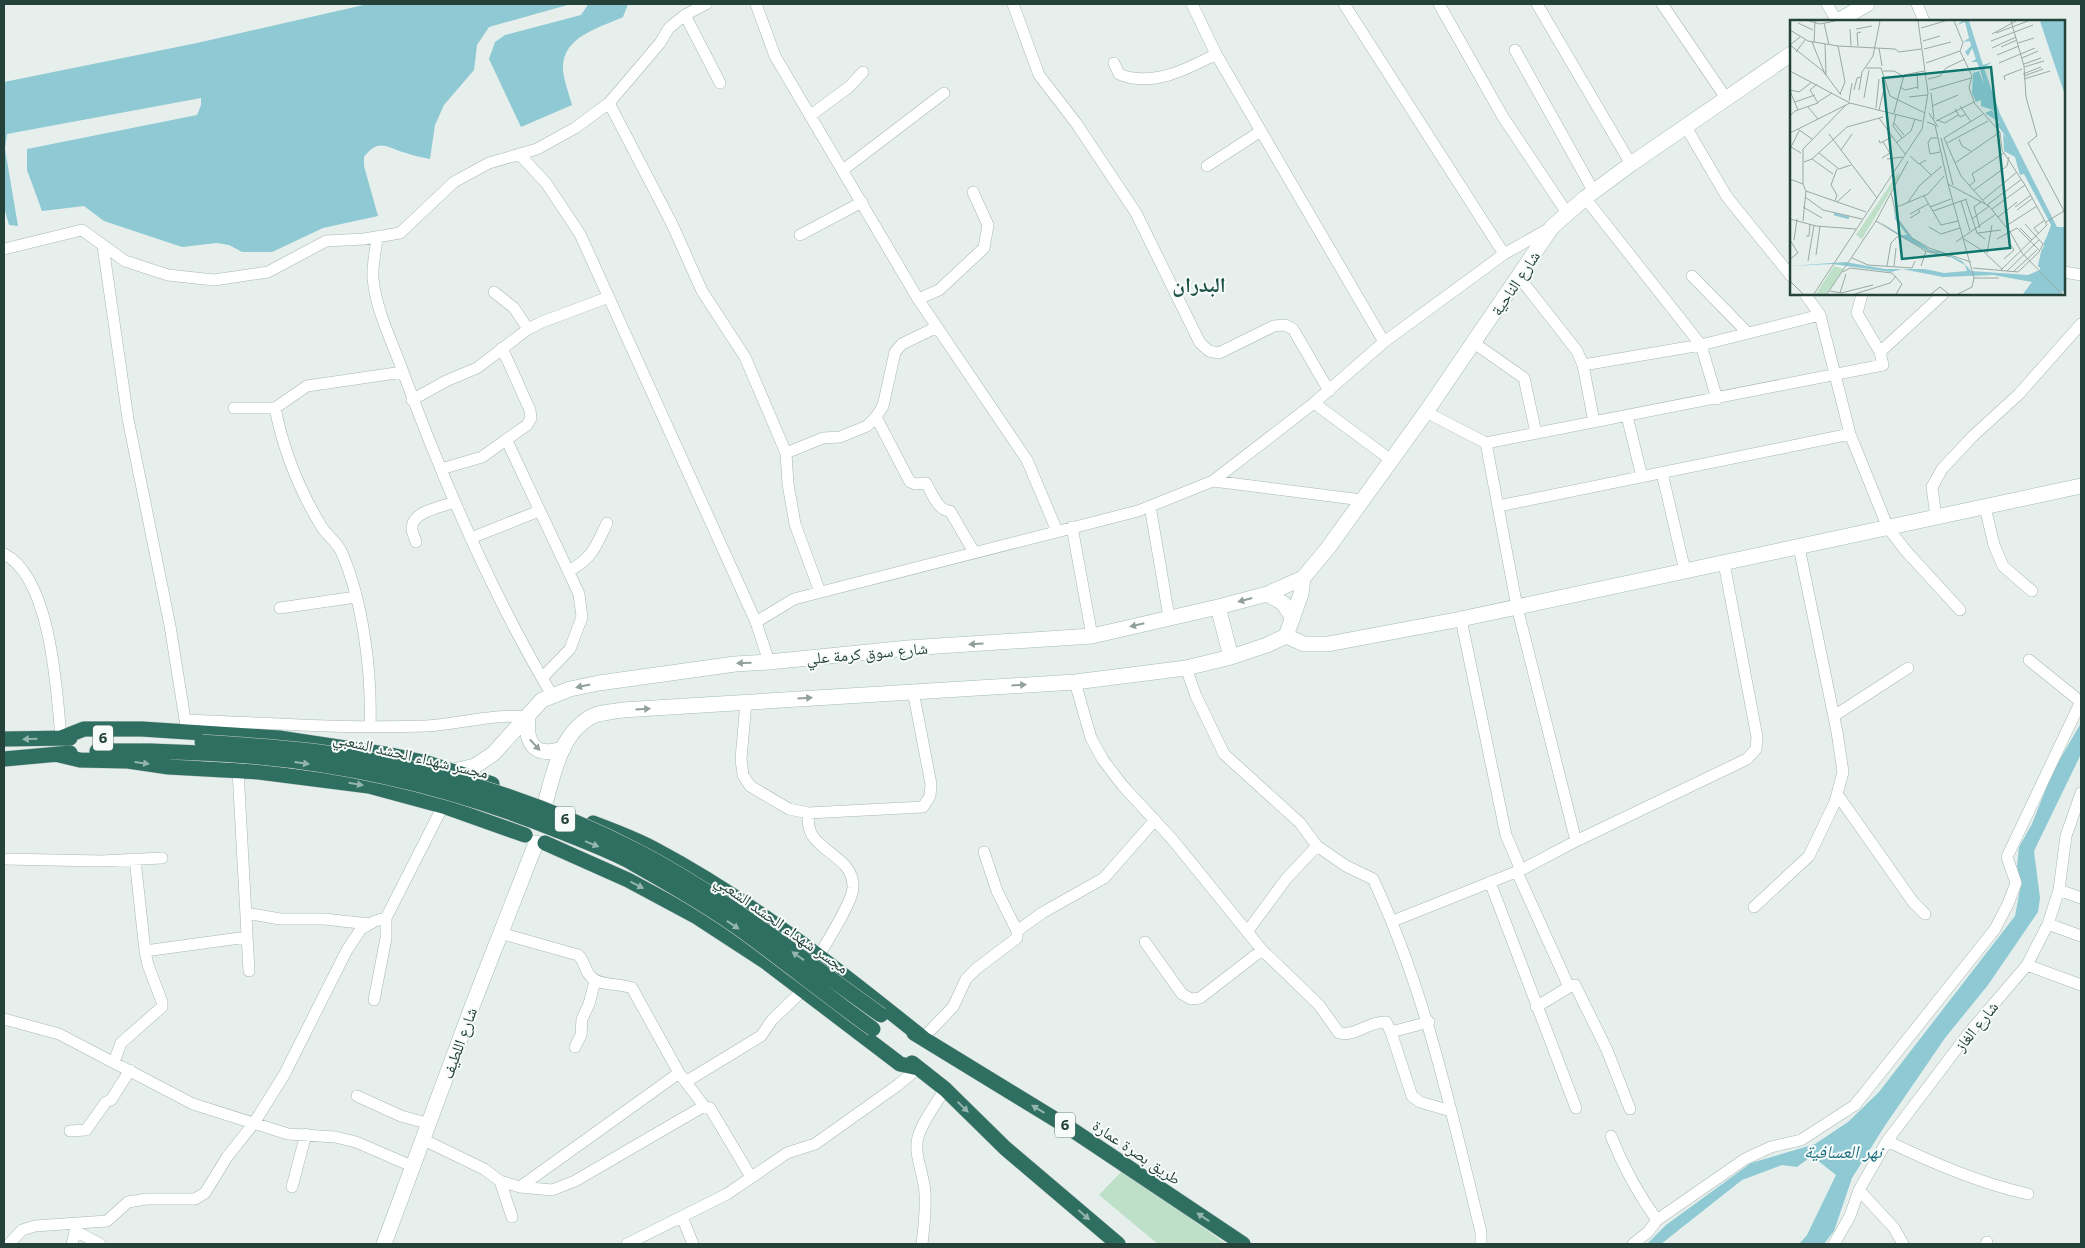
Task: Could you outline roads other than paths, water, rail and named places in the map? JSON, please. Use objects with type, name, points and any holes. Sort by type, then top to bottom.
[{"type":"highway","points":[[61,738],[84,729],[142,729],[186,726],[391,754],[475,778],[576,816],[655,849],[758,912],[923,1038]]},
{"type":"highway","name":"6","points":[[4,739],[116,738],[201,748],[397,779],[467,797],[601,847],[663,881],[736,926],[873,1029],[944,1089],[1005,1148],[1118,1244]]},
{"type":"highway","name":"6","points":[[4,759],[116,750],[201,748]]},
{"type":"highway","name":"مجسر شهداء الحشد الشعبي","points":[[201,748],[318,752],[381,763],[476,786],[544,810],[606,836],[640,853],[706,891],[881,1015]]},
{"type":"highway","points":[[59,754],[80,760],[238,770],[293,775],[369,786],[463,813],[535,840],[628,880],[697,917],[766,962],[900,1064],[918,1068]]},
{"type":"highway","points":[[463,813],[475,808],[482,796],[482,790],[475,778]]},
{"type":"highway","name":"طريق بصرة عمارة","points":[[881,1015],[923,1038],[1071,1129],[1243,1244]]},
{"type":"main road","points":[[1840,20],[1867,4]]},
{"type":"main road","name":"شارع الناحية","points":[[1303,578],[1328,548],[1426,412],[1552,227],[1589,195],[1631,164],[1790,55]]},
{"type":"main road","points":[[1286,636],[1304,644],[1328,644],[1461,619],[2081,486]]},
{"type":"main road","points":[[546,806],[562,749],[573,730],[595,715],[622,710],[1075,682],[1186,668],[1231,657],[1267,645],[1286,636],[1301,594],[1303,578]]},
{"type":"main road","name":"شارع سوق كرمة علي","points":[[454,771],[475,766],[493,754],[542,700],[570,689],[617,680],[735,664],[908,648],[1092,636],[1267,594],[1303,578]]},
{"type":"main road","points":[[1267,594],[1283,603],[1293,618]]},
{"type":"main road","points":[[1218,607],[1231,657]]},
{"type":"main road","points":[[528,717],[526,733],[532,745],[541,751],[553,752],[562,749]]},
{"type":"main road","points":[[546,806],[561,819],[561,827],[558,834],[535,840],[522,827],[524,812],[546,806]]},
{"type":"main road","name":"شارع اللطيف","points":[[384,1244],[535,840]]},
{"type":"street","points":[[4,249],[82,230],[125,261],[168,276],[214,280],[268,272],[326,241],[400,233],[454,182],[489,163],[537,150],[575,128],[609,103],[660,43],[668,28],[685,15],[706,4]]},
{"type":"street","points":[[756,4],[775,56],[918,299],[1027,460],[1057,531]]},
{"type":"street","points":[[1014,4],[1039,75],[1076,123],[1136,213],[1200,343],[1209,350],[1219,352],[1274,326],[1285,325],[1293,329],[1329,391]]},
{"type":"street","points":[[1192,4],[1216,54],[1384,342]]},
{"type":"street","points":[[1344,4],[1504,254]]},
{"type":"street","points":[[1439,4],[1503,117],[1567,213]]},
{"type":"street","points":[[1538,4],[1631,164]]},
{"type":"street","points":[[1662,4],[1726,98]]},
{"type":"street","points":[[1827,4],[1837,20]]},
{"type":"street","points":[[1917,4],[1924,20]]},
{"type":"street","points":[[685,15],[720,83]]},
{"type":"street","points":[[1515,50],[1589,195],[1701,345],[1717,399]]},
{"type":"street","points":[[1114,63],[1119,74],[1130,79],[1147,80],[1188,68],[1216,54]]},
{"type":"street","points":[[811,115],[849,87],[863,72]]},
{"type":"street","points":[[843,170],[944,93]]},
{"type":"street","points":[[609,103],[672,224],[702,291],[745,358],[786,453],[788,484],[795,524],[820,592]]},
{"type":"street","points":[[1686,127],[1727,197],[1790,275]]},
{"type":"street","points":[[1206,166],[1261,131]]},
{"type":"street","points":[[520,154],[546,183],[580,234],[756,622],[769,662]]},
{"type":"street","points":[[918,299],[939,290],[984,248],[988,225],[973,192]]},
{"type":"street","points":[[800,235],[862,202]]},
{"type":"street","points":[[756,622],[794,599],[1138,511],[1213,481],[1329,391],[1384,342],[1504,254],[1552,227]]},
{"type":"street","points":[[377,236],[373,277],[380,314],[412,400],[440,470],[471,538],[524,648],[552,695]]},
{"type":"street","points":[[103,246],[128,419],[170,626],[186,726],[426,726],[463,723],[508,715],[528,717]]},
{"type":"street","points":[[2065,272],[2081,275]]},
{"type":"street","points":[[1692,276],[1747,332]]},
{"type":"street","points":[[1519,277],[1577,351],[1583,365],[1594,422]]},
{"type":"street","points":[[494,292],[514,308],[528,329]]},
{"type":"street","points":[[1807,295],[1820,315],[1850,434],[1888,528],[1906,551],[1960,610]]},
{"type":"street","points":[[1426,412],[1486,443],[1883,365],[1880,352],[1857,313],[1862,295]]},
{"type":"street","points":[[1857,313],[1869,295]]},
{"type":"street","points":[[1880,352],[1942,295]]},
{"type":"street","points":[[412,400],[446,381],[476,368],[528,329],[610,297]]},
{"type":"street","points":[[1583,365],[1701,345],[1820,315]]},
{"type":"street","points":[[1936,517],[1932,487],[1942,469],[1973,436],[2019,394],[2081,324]]},
{"type":"street","points":[[786,453],[823,438],[840,437],[867,426],[883,406],[895,352],[902,344],[936,326]]},
{"type":"street","points":[[1474,343],[1524,378],[1536,433]]},
{"type":"street","points":[[440,470],[482,457],[527,425],[530,418],[530,410],[502,348]]},
{"type":"street","points":[[234,408],[275,408],[307,386],[403,372]]},
{"type":"street","points":[[1314,403],[1391,460]]},
{"type":"street","points":[[275,408],[279,427],[293,467],[320,526],[340,550],[356,597],[371,697],[370,726]]},
{"type":"street","points":[[1627,416],[1642,477]]},
{"type":"street","points":[[876,417],[910,482],[915,484],[926,483],[941,508],[950,512],[974,552]]},
{"type":"street","points":[[1499,506],[1850,434]]},
{"type":"street","points":[[507,441],[580,594],[582,617],[570,649],[542,678]]},
{"type":"street","points":[[1486,443],[1518,607],[1576,841]]},
{"type":"street","points":[[1662,473],[1685,571]]},
{"type":"street","points":[[1213,481],[1362,500]]},
{"type":"street","points":[[416,542],[412,530],[414,519],[420,514],[454,502]]},
{"type":"street","points":[[1150,506],[1170,617]]},
{"type":"street","points":[[1984,507],[1994,546],[2003,566],[2032,591]]},
{"type":"street","points":[[471,538],[539,511]]},
{"type":"street","points":[[569,571],[585,561],[594,550],[607,523]]},
{"type":"street","points":[[1072,528],[1092,636]]},
{"type":"street","points":[[1754,907],[1809,856],[1837,794],[1843,772],[1834,716],[1799,547]]},
{"type":"street","points":[[4,554],[10,557],[24,572],[36,595],[53,651],[61,738]]},
{"type":"street","points":[[1393,921],[1519,871],[1576,841],[1747,759],[1756,750],[1757,736],[1724,563]]},
{"type":"street","points":[[280,608],[356,597]]},
{"type":"street","points":[[1461,619],[1506,835],[1519,871],[1569,986]]},
{"type":"street","points":[[1634,1244],[1648,1232],[1657,1220],[1745,1159],[1771,1148],[1801,1140],[1855,1105],[1995,929],[2016,883],[2007,857],[2081,701],[2029,660]]},
{"type":"street","points":[[1186,668],[1196,696],[1224,754],[1300,823],[1317,846],[1346,866],[1373,879],[1393,921],[1429,1022],[1481,1232],[1481,1244]]},
{"type":"street","points":[[1834,716],[1908,668]]},
{"type":"street","points":[[1075,682],[1091,738],[1103,760],[1262,950],[1319,1005],[1339,1033],[1346,1035],[1378,1021],[1386,1022],[1392,1032],[1412,1096],[1420,1102],[1451,1111]]},
{"type":"street","points":[[746,702],[741,759],[743,775],[750,786],[789,809],[808,813],[923,807],[930,796],[931,784],[913,691]]},
{"type":"street","points":[[238,770],[248,971]]},
{"type":"street","name":"شارع الغاز","points":[[1834,1244],[1850,1216],[1859,1190],[1887,1141],[1968,1034],[2027,965],[2048,924],[2059,890],[2066,836],[2081,793]]},
{"type":"street","points":[[1837,794],[1913,902],[1925,914]]},
{"type":"street","points":[[374,1000],[386,938],[386,918],[443,806]]},
{"type":"street","points":[[808,813],[808,825],[813,836],[844,863],[851,875],[853,890],[818,957]]},
{"type":"street","points":[[1017,930],[1042,913],[1104,878],[1155,820]]},
{"type":"street","points":[[1247,932],[1286,879],[1317,846]]},
{"type":"street","points":[[923,1038],[953,1007],[966,979],[976,969],[1017,938],[1017,930],[996,891],[984,852]]},
{"type":"street","points":[[4,859],[101,861],[162,858]]},
{"type":"street","points":[[114,1062],[121,1043],[162,1007],[145,951],[135,859]]},
{"type":"street","points":[[1490,882],[1576,1108]]},
{"type":"street","points":[[2059,890],[2081,898]]},
{"type":"street","points":[[246,913],[280,919],[324,919],[369,924]]},
{"type":"street","points":[[9,1244],[22,1230],[35,1226],[76,1227],[107,1221],[128,1202],[147,1199],[195,1199],[205,1193],[226,1157],[254,1123],[284,1075],[347,950],[360,929],[386,918]]},
{"type":"street","points":[[2048,924],[2081,936]]},
{"type":"street","points":[[500,933],[578,955],[583,959],[589,975],[595,981],[632,988],[683,1077],[704,1106],[710,1108],[751,1176]]},
{"type":"street","points":[[145,951],[247,937]]},
{"type":"street","points":[[1145,942],[1182,994],[1191,999],[1200,998],[1262,950]]},
{"type":"street","points":[[2027,965],[2081,985]]},
{"type":"street","points":[[575,1046],[582,1035],[582,1019],[589,1004],[595,981]]},
{"type":"street","points":[[1536,1007],[1569,986],[1575,985],[1607,1050],[1630,1109]]},
{"type":"street","points":[[520,1187],[683,1077],[761,1036],[772,1020],[802,991]]},
{"type":"street","points":[[4,1019],[59,1034],[193,1104],[288,1134],[335,1137],[356,1142],[414,1166]]},
{"type":"street","points":[[1392,1032],[1429,1022]]},
{"type":"street","points":[[628,1244],[727,1194],[786,1153],[815,1144],[898,1085],[918,1068]]},
{"type":"street","points":[[70,1131],[86,1130],[106,1102],[111,1100],[130,1070]]},
{"type":"street","points":[[922,1244],[925,1194],[924,1176],[917,1148],[918,1138],[944,1089]]},
{"type":"street","points":[[357,1096],[401,1116],[430,1124]]},
{"type":"street","points":[[424,1140],[484,1169],[500,1181],[520,1187],[552,1190],[576,1181],[704,1106]]},
{"type":"street","points":[[292,1187],[306,1134]]},
{"type":"street","points":[[1612,1136],[1622,1163],[1644,1204],[1657,1220]]},
{"type":"street","points":[[1887,1141],[1926,1160],[1994,1186],[2028,1194]]},
{"type":"street","points":[[500,1181],[512,1217]]},
{"type":"street","points":[[1859,1190],[1894,1228],[1903,1244]]},
{"type":"street","points":[[682,1217],[693,1244]]},
{"type":"street","points":[[72,1244],[76,1227]]},
{"type":"street","points":[[76,1227],[100,1244]]},
{"type":"water","points":[[368,4],[571,4],[489,27],[477,45],[474,70],[444,105],[435,125],[430,159],[384,146],[374,147],[369,151],[364,157],[364,166],[378,216],[323,228],[272,252],[242,252],[229,245],[217,243],[182,247],[104,221],[84,206],[42,211],[27,170],[27,149],[197,115],[201,105],[201,98],[7,134],[5,149],[18,226],[9,225],[4,207],[4,82],[197,43]]},
{"type":"water","points":[[587,4],[628,4],[623,17],[583,35],[568,49],[564,59],[563,70],[572,105],[521,127],[489,59],[495,42],[505,35],[581,15]]},
{"type":"water","name":"نهر العسافية","points":[[2081,723],[2081,754],[2034,851],[2040,898],[2038,912],[1988,985],[1945,1038],[1884,1127],[1852,1178],[1834,1231],[1824,1244],[1799,1244],[1807,1235],[1836,1175],[1812,1156],[1797,1167],[1782,1165],[1742,1180],[1661,1244],[1647,1244],[1666,1225],[1751,1163],[1815,1144],[1848,1122],[1879,1092],[2015,916],[2021,884],[2017,866],[2019,847],[2032,824],[2053,771]]},
{"type":"district","name":"البدران","points":[[1199,285]]}]
